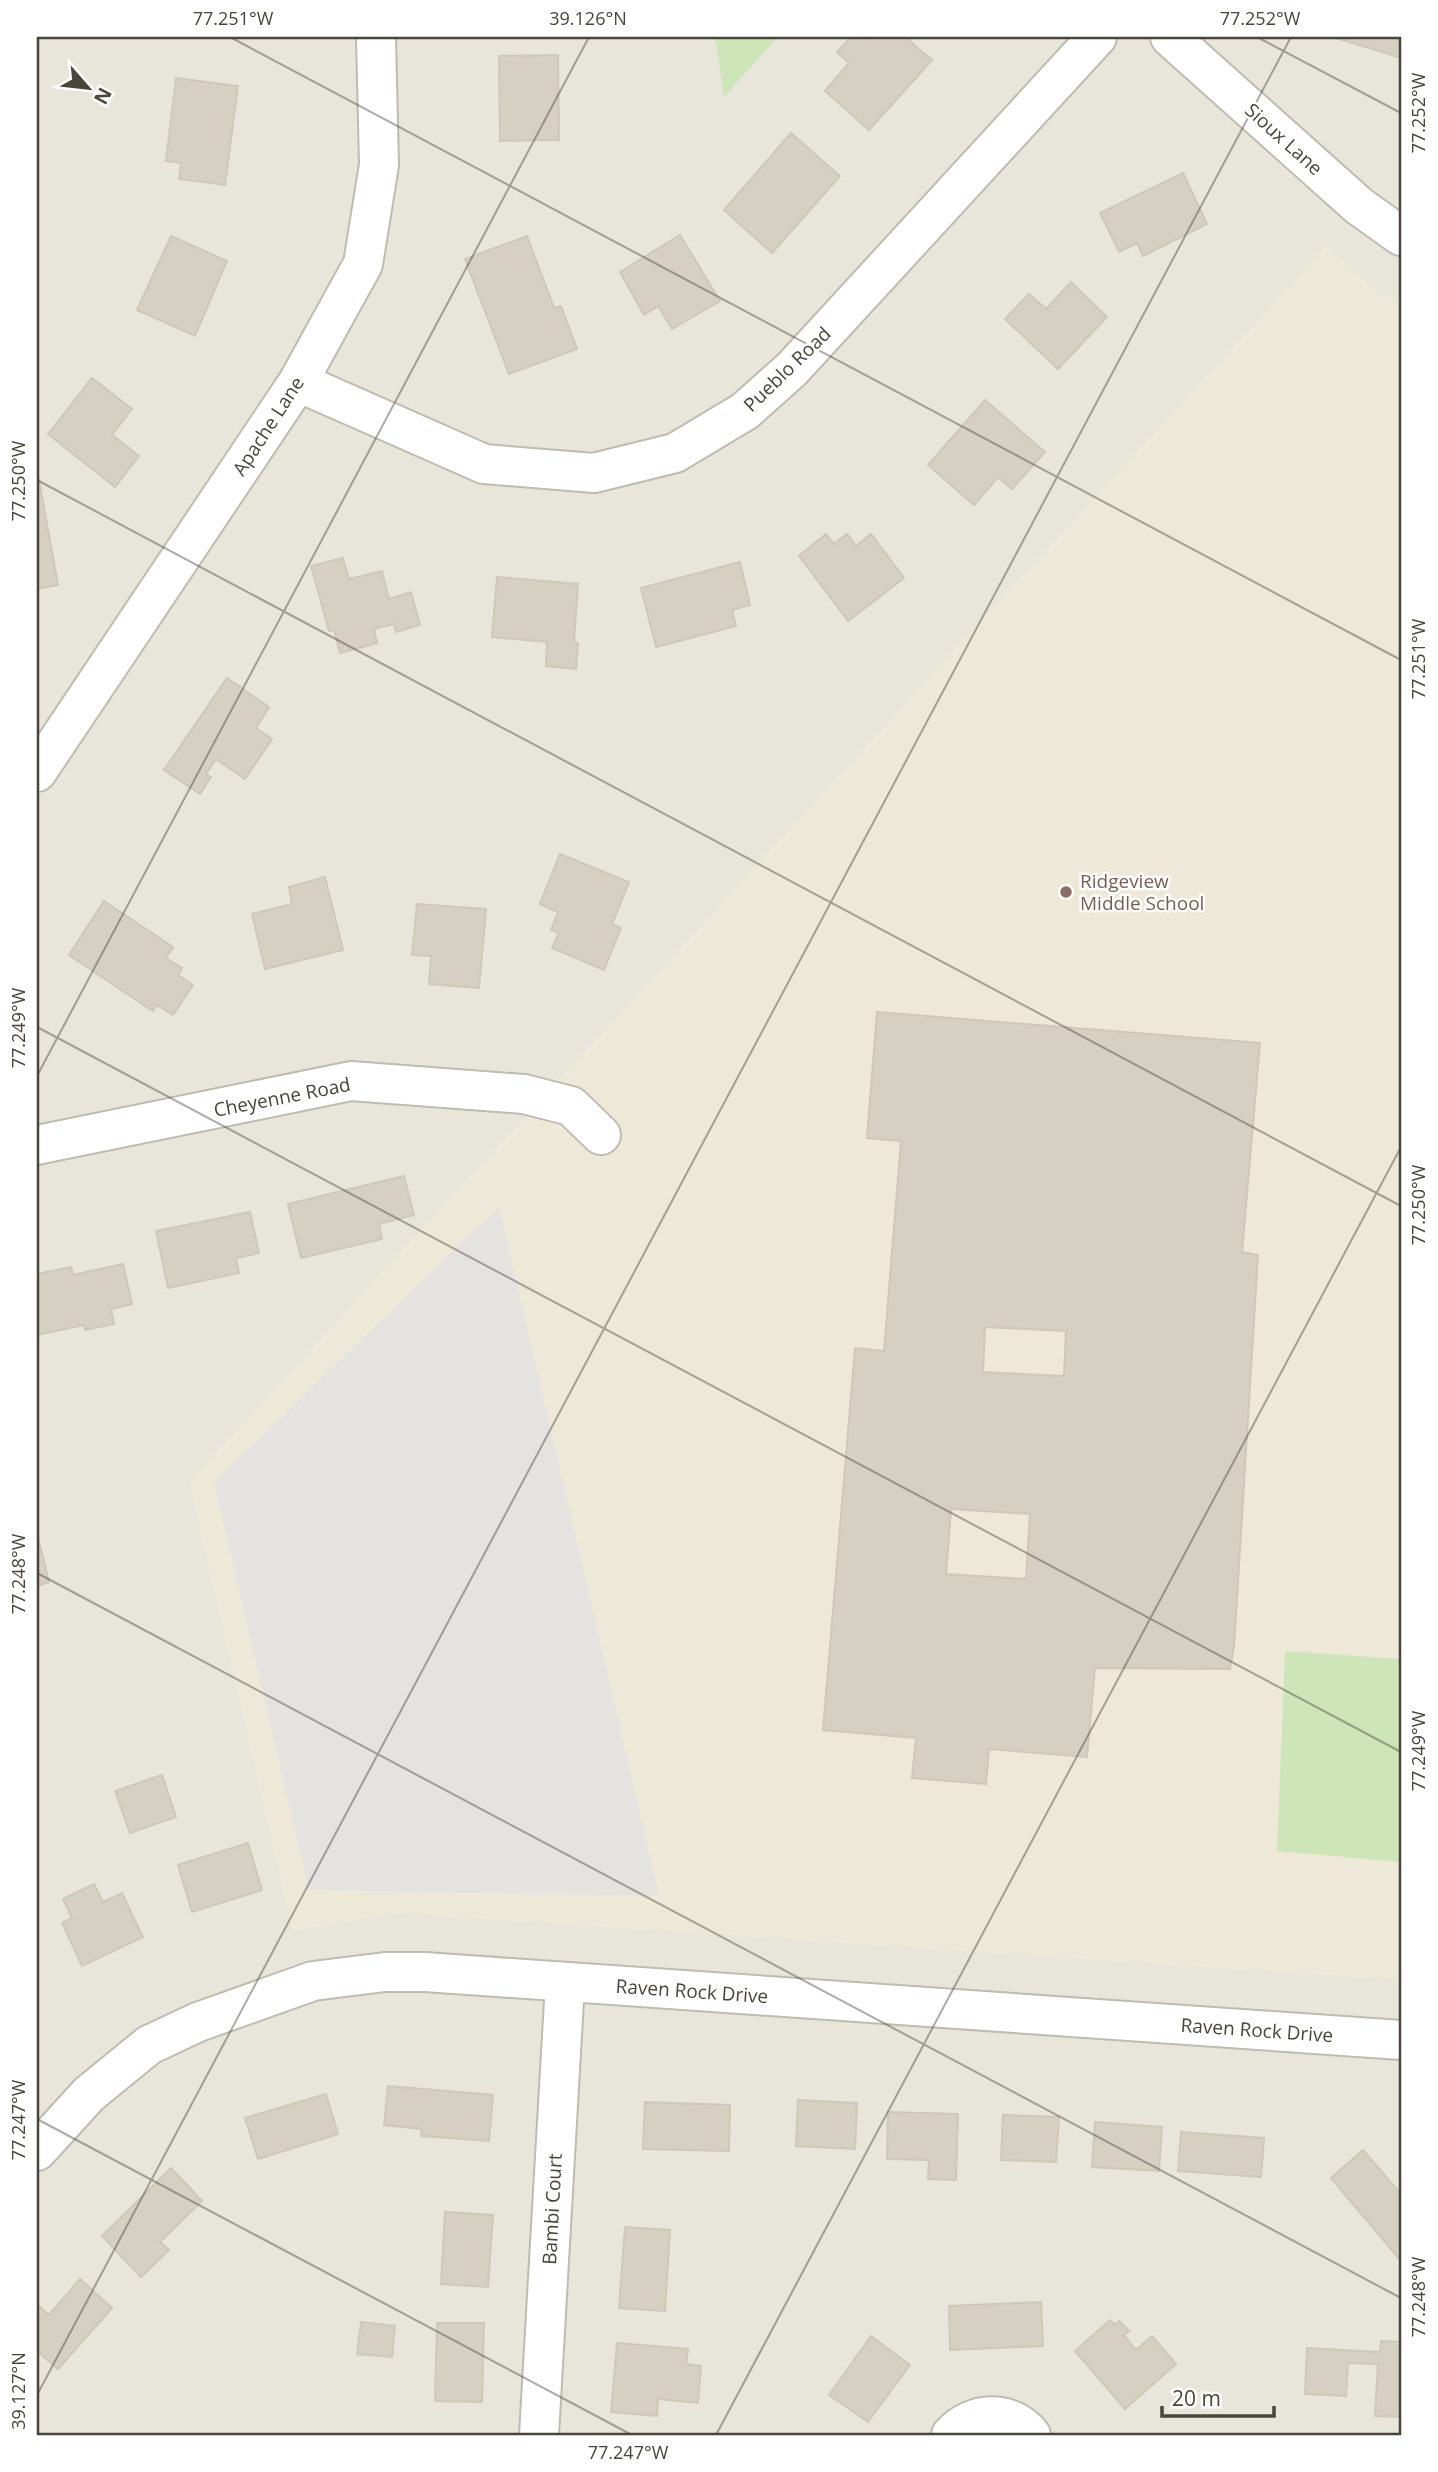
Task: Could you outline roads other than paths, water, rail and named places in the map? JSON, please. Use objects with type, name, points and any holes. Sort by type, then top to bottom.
[{"type":"street","name":"Apache Lane","points":[[38,767],[298,382],[363,264],[379,165],[376,37]]},
{"type":"street","name":"Pueblo Road","points":[[298,382],[484,464],[594,473],[675,453],[745,411],[792,369],[1097,37]]},
{"type":"street","name":"Sioux Lane","points":[[1170,37],[1359,206],[1401,236]]},
{"type":"street","name":"Cheyenne Road","points":[[37,1145],[351,1082],[524,1094],[571,1106],[601,1135]]},
{"type":"street","name":"Raven Rock Drive","points":[[37,2151],[89,2094],[149,2045],[198,2022],[313,1982],[385,1972],[425,1972],[1401,2039]]},
{"type":"street","name":"Bambi Court","points":[[539,2435],[565,1983]]},
{"type":"street","points":[[951,2435],[966,2422],[998,2416],[1014,2421],[1031,2435]]},
{"type":"place","name":"Ridgeview Middle School","points":[[1066,892]]}]
